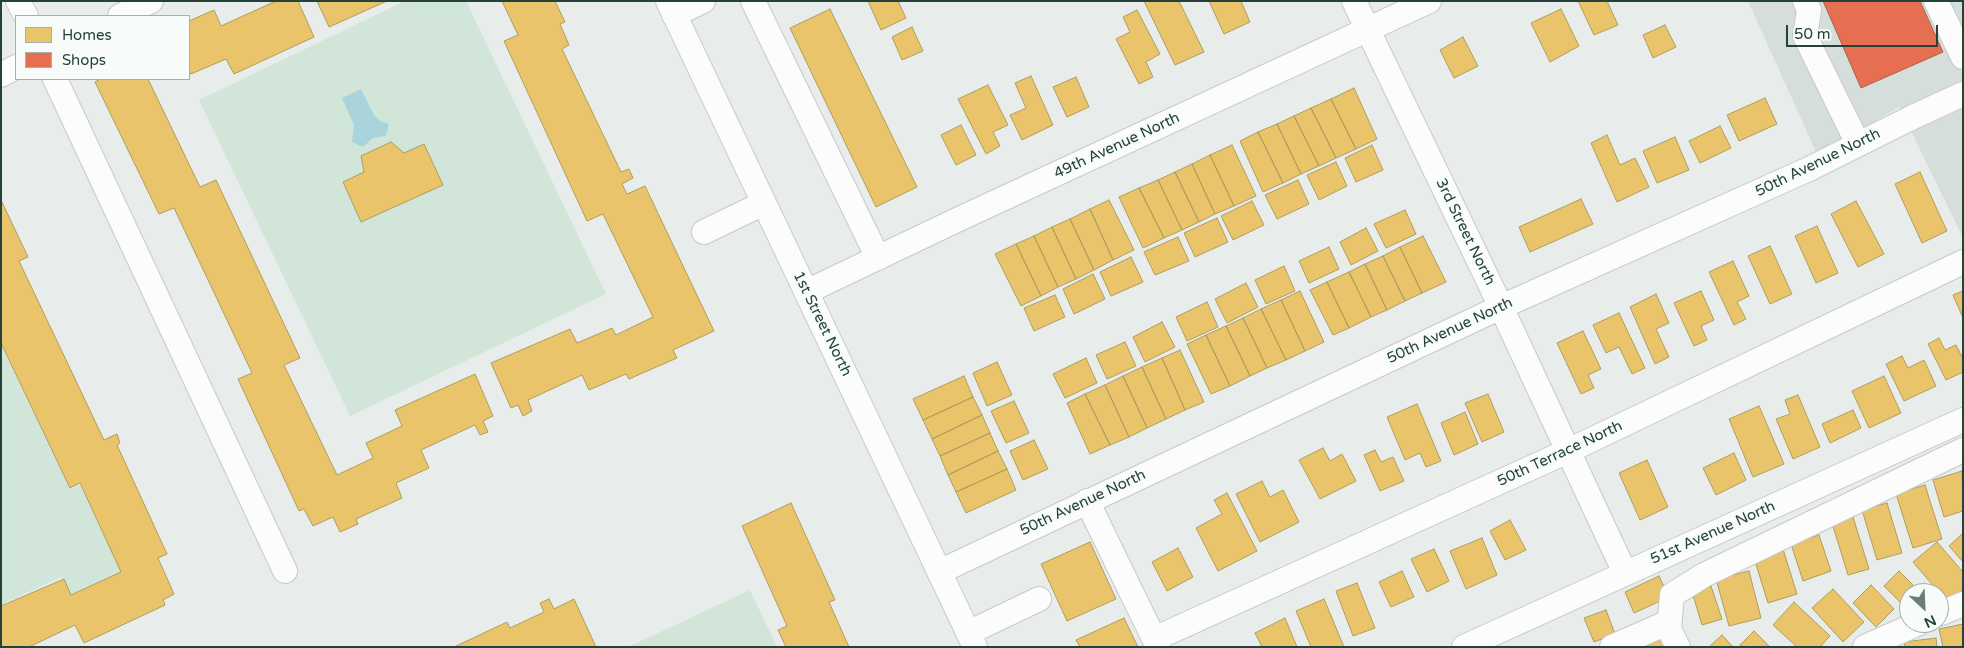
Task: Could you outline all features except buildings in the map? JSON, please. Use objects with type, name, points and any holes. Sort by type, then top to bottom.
[{"type":"street","points":[[1,6],[10,1]]},
{"type":"street","points":[[18,1],[25,15]]},
{"type":"street","points":[[122,15],[151,1]]},
{"type":"street","points":[[671,8],[703,1]]},
{"type":"street","points":[[753,1],[878,258]]},
{"type":"street","name":"3rd Street North","points":[[1354,1],[1501,307],[1625,572]]},
{"type":"street","name":"49th Avenue North","points":[[806,292],[1429,1]]},
{"type":"street","points":[[1805,1],[1809,10],[1805,36],[1858,144]]},
{"type":"street","points":[[1936,1],[1963,57]]},
{"type":"street","name":"1st Street North","points":[[671,8],[972,640]]},
{"type":"street","points":[[1,75],[15,68]]},
{"type":"street","points":[[55,80],[285,571]]},
{"type":"street","name":"50th Avenue North","points":[[939,572],[1501,307],[1809,169],[1963,94]]},
{"type":"street","points":[[704,232],[764,202]]},
{"type":"street","name":"50th Terrace North","points":[[1156,643],[1568,451],[1963,262]]},
{"type":"street","name":"51st Avenue North","points":[[1464,647],[1625,572],[1963,420]]},
{"type":"street","points":[[1678,647],[1669,629],[1672,595],[1704,574],[1963,450]]},
{"type":"street","points":[[1087,501],[1156,643]]},
{"type":"street","points":[[972,640],[1039,599]]},
{"type":"street","points":[[1949,610],[1963,604]]},
{"type":"street","points":[[1612,647],[1670,622]]},
{"type":"street","points":[[1865,647],[1899,632]]},
{"type":"shaded area","points":[[1748,1],[1963,1],[1963,81],[1901,110],[1899,107],[1858,131],[1816,152]]},
{"type":"shaded area","points":[[1963,107],[1963,238],[1911,131]]},
{"type":"green space","points":[[405,1],[466,1],[606,294],[350,416],[199,100]]},
{"type":"green space","points":[[1,345],[70,489],[80,485],[122,572],[71,597],[61,577],[1,605]]},
{"type":"green space","points":[[750,590],[777,647],[628,647]]},
{"type":"water","points":[[361,89],[374,115],[380,121],[389,124],[386,136],[373,138],[363,147],[352,142],[354,125],[342,98]]}]
